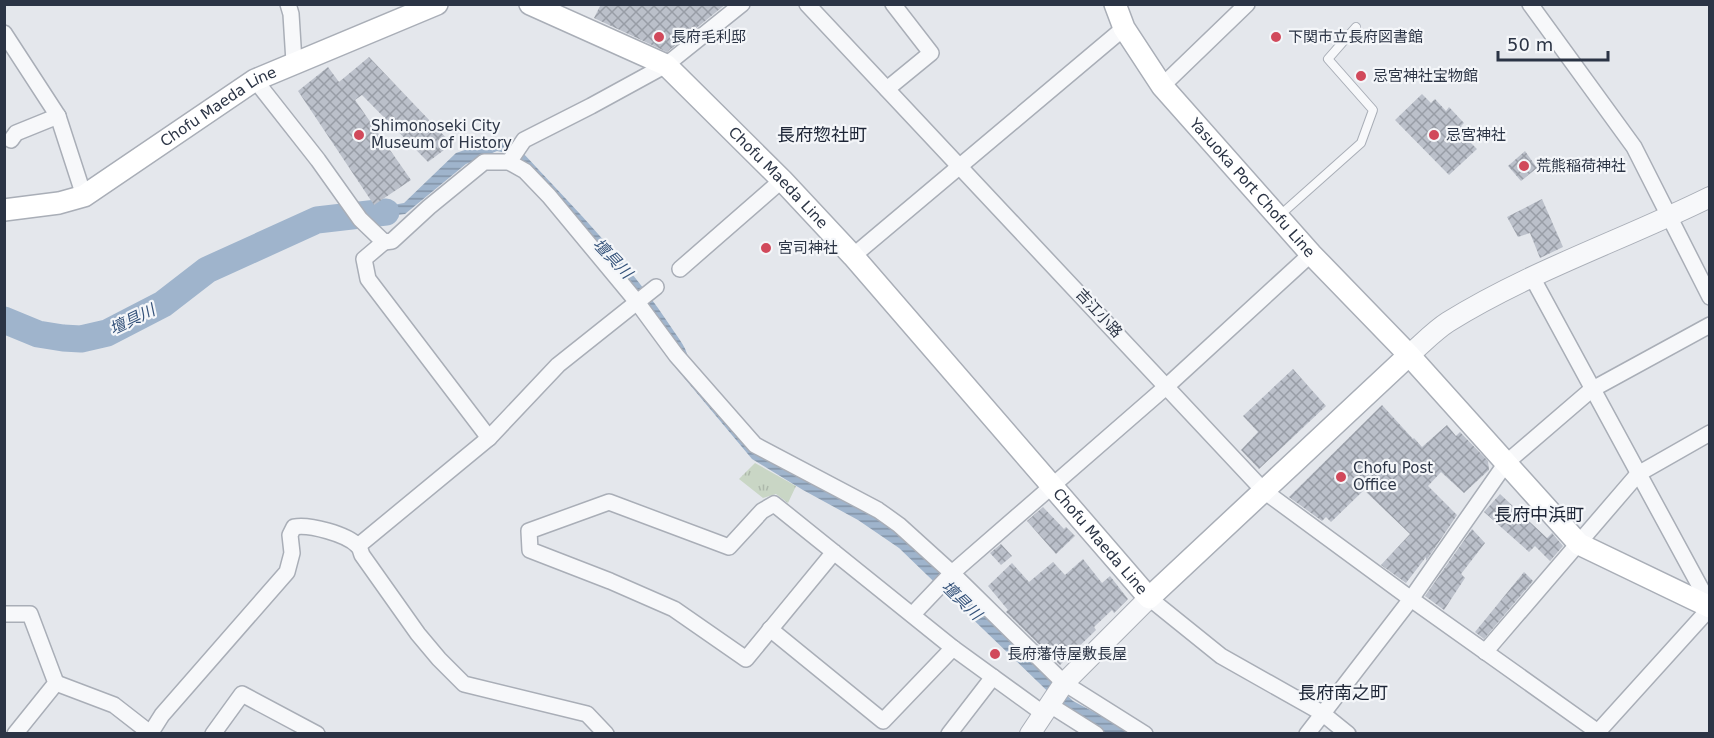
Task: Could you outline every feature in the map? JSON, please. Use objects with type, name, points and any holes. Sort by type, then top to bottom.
[{"type":"main road","name":"Chofu Maeda Line","points":[[4,210],[59,203],[84,196],[255,80],[437,4]]},
{"type":"main road","name":"Chofu Maeda Line","points":[[530,4],[666,65],[782,180],[853,256],[1149,598],[1409,355]]},
{"type":"main road","name":"Yasuoka Port Chofu Line","points":[[1115,4],[1124,28],[1162,86],[1311,254],[1409,355]]},
{"type":"main road","points":[[1409,355],[1580,544],[1710,607]]},
{"type":"street","points":[[288,4],[291,14],[294,62]]},
{"type":"street","points":[[509,162],[524,140],[666,65],[742,4]]},
{"type":"street","name":"吉江小路","points":[[807,4],[1264,491],[1598,733]]},
{"type":"street","points":[[887,89],[931,52],[893,4]]},
{"type":"street","points":[[1162,86],[1247,4]]},
{"type":"street","points":[[1530,4],[1634,147],[1710,297]]},
{"type":"street","points":[[853,256],[1124,28]]},
{"type":"street","points":[[4,33],[57,116],[84,196]]},
{"type":"street","points":[[255,80],[318,160],[360,219],[384,242]]},
{"type":"street","points":[[11,140],[16,133],[57,116]]},
{"type":"street","points":[[489,438],[368,279],[364,259],[384,242],[392,241],[484,162],[509,162],[525,171],[646,295],[676,356],[756,445],[878,510],[899,525],[1055,698],[1096,734]]},
{"type":"street","points":[[680,269],[782,180]]},
{"type":"street","points":[[1409,355],[1446,323],[1532,278],[1710,197]]},
{"type":"street","points":[[913,614],[946,578],[1167,386],[1311,254]]},
{"type":"street","points":[[1532,278],[1710,607],[1598,733]]},
{"type":"street","points":[[358,546],[489,438],[558,365],[646,295]]},
{"type":"street","points":[[1307,734],[1411,599],[1506,463],[1591,390],[1710,325]]},
{"type":"street","points":[[1485,652],[1638,474],[1710,433]]},
{"type":"street","points":[[834,552],[746,659],[674,609],[530,550],[529,531],[609,502],[729,547],[762,511],[774,504],[913,614],[953,648],[993,677],[1055,698],[1145,734]]},
{"type":"street","points":[[4,614],[30,614],[56,683],[114,705],[150,734],[162,715],[287,572],[292,553],[290,535],[294,527],[302,525],[328,530],[358,546],[418,634],[464,684],[587,714],[604,733]]},
{"type":"street","points":[[1030,734],[1055,698],[1149,598],[1221,656],[1322,713],[1348,734]]},
{"type":"street","points":[[770,629],[883,721],[953,648]]},
{"type":"street","points":[[949,734],[993,677]]},
{"type":"street","points":[[15,734],[56,683]]},
{"type":"street","points":[[216,733],[242,694],[317,734]]},
{"type":"lane","points":[[1278,218],[1361,142],[1373,110],[1328,59],[1356,27]]},
{"type":"green space","points":[[755,463],[796,486],[788,503],[776,494],[763,498],[739,479]]},
{"type":"water","name":"壇具川","points":[[500,138],[523,153],[601,237],[655,303],[680,340],[689,363],[742,438],[876,515],[928,559],[1073,701],[1134,733],[1105,733],[1067,710],[899,548],[858,520],[752,459],[675,367],[679,352],[625,275],[583,228],[506,153],[497,151],[466,164],[405,214],[366,219],[359,211],[404,203],[456,153]]},
{"type":"building","name":"長府毛利邸","points":[[601,4],[726,4],[667,52],[594,18]]},
{"type":"building","name":"Shimonoseki City Museum of History","points":[[369,57],[452,144],[428,162],[362,95],[355,100],[411,180],[374,205],[298,91],[328,67],[339,82]]},
{"type":"building","points":[[1422,94],[1431,103],[1435,99],[1446,111],[1449,107],[1464,123],[1461,126],[1470,135],[1467,139],[1477,149],[1449,175],[1395,120]]},
{"type":"building","points":[[1525,151],[1537,168],[1521,181],[1508,166]]},
{"type":"building","points":[[1542,199],[1563,247],[1540,258],[1530,233],[1518,237],[1507,217]]},
{"type":"building","points":[[1293,369],[1326,406],[1259,469],[1241,450],[1258,432],[1243,416]]},
{"type":"building","points":[[1382,405],[1422,447],[1447,425],[1456,436],[1460,432],[1488,461],[1489,470],[1464,493],[1441,472],[1428,486],[1457,515],[1426,561],[1426,557],[1406,583],[1381,565],[1410,534],[1364,490],[1331,522],[1326,517],[1322,521],[1289,497]]},
{"type":"building","points":[[1500,494],[1547,538],[1552,533],[1563,546],[1550,561],[1535,546],[1529,552],[1484,512]]},
{"type":"building","points":[[1043,507],[1064,529],[1066,527],[1075,536],[1056,554],[1027,521]]},
{"type":"building","points":[[1472,529],[1485,543],[1461,574],[1465,578],[1444,610],[1425,596]]},
{"type":"building","points":[[1001,544],[1012,556],[1001,565],[990,553]]},
{"type":"building","points":[[1083,559],[1102,583],[1110,576],[1128,599],[1114,613],[1112,610],[1094,627],[1096,630],[1060,665],[1006,612],[1008,610],[988,586],[1012,563],[1029,582],[1053,562],[1065,575]]},
{"type":"building","points":[[1524,572],[1533,581],[1484,639],[1475,632]]},
{"type":"waterway","name":"壇具川","points":[[4,320],[38,334],[63,338],[81,339],[107,333],[163,304],[207,270],[317,220],[386,212]]},
{"type":"place","name":"長府毛利邸","points":[[659,37]]},
{"type":"place","name":"下関市立長府図書館","points":[[1276,37]]},
{"type":"place","name":"忌宮神社宝物館","points":[[1361,76]]},
{"type":"place","name":"Shimonoseki City Museum of History","points":[[359,135]]},
{"type":"place","name":"忌宮神社","points":[[1434,135]]},
{"type":"place","name":"荒熊稲荷神社","points":[[1524,166]]},
{"type":"place","name":"宮司神社","points":[[766,248]]},
{"type":"place","name":"Chofu Post Office","points":[[1341,477]]},
{"type":"place","name":"長府藩侍屋敷長屋","points":[[995,654]]},
{"type":"district","name":"長府惣社町","points":[[822,135]]},
{"type":"district","name":"長府中浜町","points":[[1539,515]]},
{"type":"district","name":"長府南之町","points":[[1343,693]]}]
